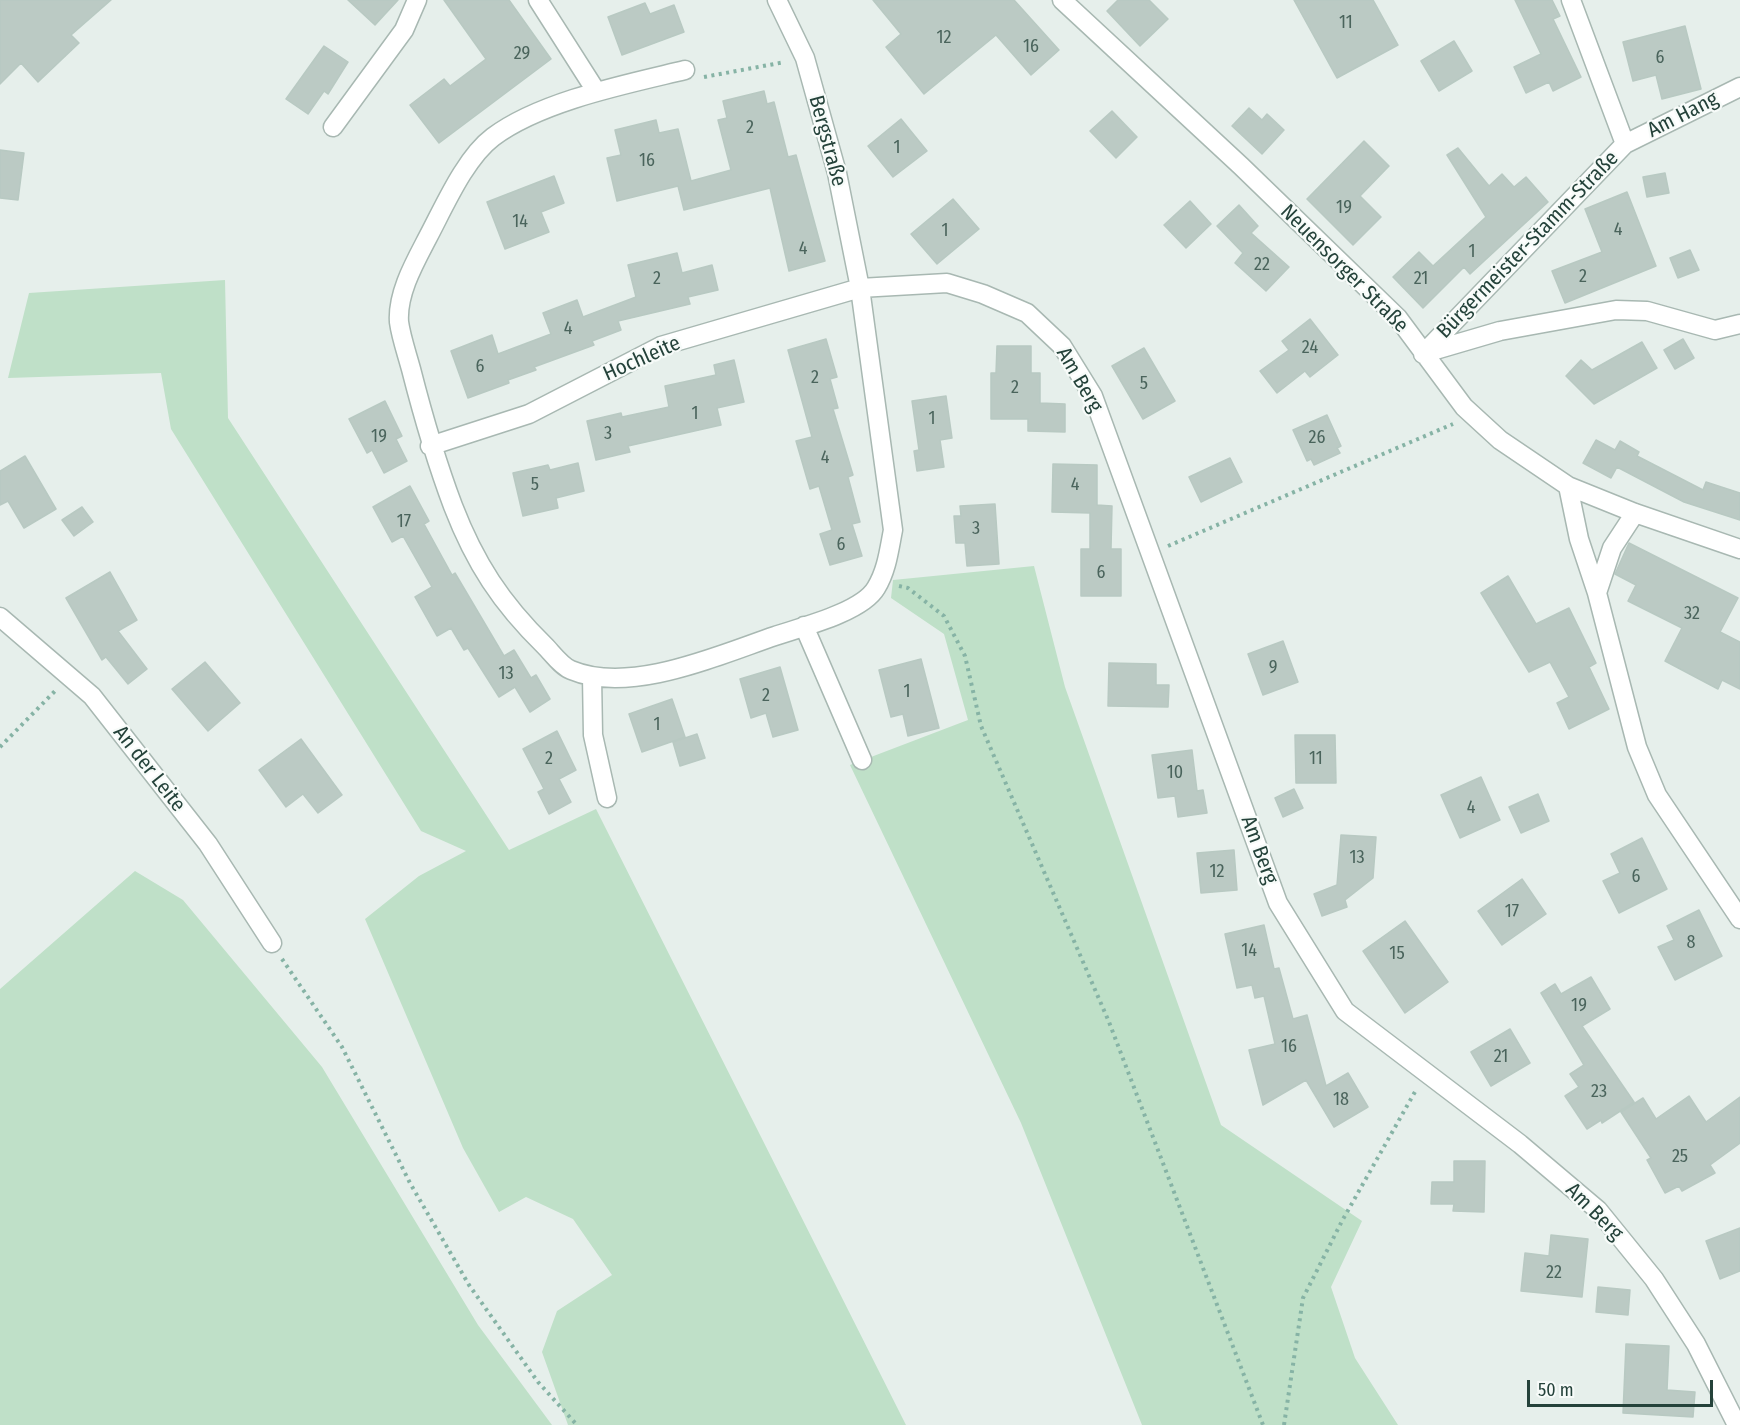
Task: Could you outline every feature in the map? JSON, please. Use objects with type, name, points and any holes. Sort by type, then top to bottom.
[{"type":"street","points":[[333,127],[404,30],[417,0]]},
{"type":"street","points":[[538,0],[596,91]]},
{"type":"street","name":"Bergstraße","points":[[777,0],[805,58],[837,173],[860,288],[893,530],[886,566],[879,582]]},
{"type":"street","name":"Neuensorger Straße","points":[[1062,0],[1241,166],[1398,318],[1423,354],[1473,415],[1500,440],[1569,486],[1635,513],[1740,549]]},
{"type":"street","name":"Bürgermeister-Stamm-Straße","points":[[1423,354],[1625,144],[1571,0]]},
{"type":"street","points":[[685,70],[596,91],[522,120],[492,138],[471,162],[446,201],[416,260],[403,294],[399,321],[430,446],[464,534],[487,580],[531,632],[569,669],[592,676],[614,678],[687,666],[804,626],[862,603],[879,582]]},
{"type":"street","name":"Am Hang","points":[[1625,144],[1740,87]]},
{"type":"street","name":"Am Berg","points":[[860,288],[947,283],[984,294],[1027,313],[1062,346],[1093,396],[1278,903],[1345,1011],[1520,1144],[1598,1210],[1666,1297],[1696,1344],[1737,1425]]},
{"type":"street","name":"Hochleite","points":[[430,446],[529,414],[661,346],[860,288]]},
{"type":"street","points":[[1423,354],[1500,331],[1616,310],[1647,311],[1715,330],[1740,324]]},
{"type":"street","points":[[1569,486],[1579,539],[1597,593],[1637,747],[1657,795],[1740,919]]},
{"type":"street","points":[[1597,593],[1612,548],[1635,513]]},
{"type":"street","name":"An der Leite","points":[[0,617],[92,696],[208,844],[272,943]]},
{"type":"street","points":[[804,626],[862,760]]},
{"type":"street","points":[[592,676],[593,735],[607,798]]},
{"type":"path","points":[[685,70],[697,78],[805,58]]},
{"type":"path","points":[[1150,554],[1473,415]]},
{"type":"path","points":[[879,582],[908,588],[944,616],[965,656],[981,726],[1109,1022],[1263,1425]]},
{"type":"path","points":[[0,747],[69,676]]},
{"type":"path","points":[[272,943],[342,1047],[410,1184],[469,1285],[538,1382],[577,1425]]},
{"type":"path","points":[[1284,1425],[1303,1298],[1380,1151],[1426,1073]]},
{"type":"green space","points":[[225,280],[228,418],[509,850],[596,809],[906,1425],[568,1425],[542,1352],[557,1311],[612,1275],[573,1219],[526,1197],[499,1212],[463,1148],[365,919],[419,876],[466,851],[421,831],[171,429],[161,373],[8,378],[29,293]]},
{"type":"green space","points":[[1034,566],[1065,687],[1221,1125],[1362,1221],[1331,1287],[1355,1358],[1398,1425],[1142,1425],[1021,1123],[850,765],[968,720],[944,634],[891,598],[893,580]]},
{"type":"green space","points":[[135,871],[183,900],[322,1067],[478,1325],[552,1425],[0,1425],[0,989]]},
{"type":"building","points":[[0,0],[111,0],[71,35],[79,43],[38,82],[21,63],[0,84]]},
{"type":"building","points":[[348,0],[398,0],[375,25]]},
{"type":"building","points":[[444,0],[509,0],[551,59],[439,143],[410,105],[444,79],[450,86],[486,59]]},
{"type":"building","points":[[873,0],[1014,0],[1059,50],[1031,75],[996,35],[924,94],[886,47],[901,34]]},
{"type":"building","points":[[1118,0],[1149,0],[1168,19],[1140,46],[1107,11]]},
{"type":"building","points":[[1294,0],[1373,0],[1398,45],[1337,78]]},
{"type":"building","points":[[1515,0],[1552,0],[1560,16],[1553,19],[1581,77],[1553,91],[1549,82],[1526,93],[1514,67],[1541,54]]},
{"type":"building","points":[[645,3],[650,14],[674,5],[684,32],[622,55],[608,17]]},
{"type":"building","points":[[1685,26],[1701,89],[1662,99],[1656,75],[1633,81],[1623,42]]},
{"type":"building","points":[[1454,41],[1472,71],[1439,91],[1421,61]]},
{"type":"building","points":[[324,46],[348,62],[328,94],[324,91],[308,114],[286,99]]},
{"type":"building","points":[[764,91],[767,104],[774,102],[788,157],[796,155],[825,261],[789,271],[770,188],[684,210],[678,186],[617,201],[607,158],[621,155],[615,130],[656,120],[659,133],[678,129],[691,181],[731,170],[718,120],[727,118],[723,101]]},
{"type":"building","points":[[1249,108],[1262,120],[1267,114],[1284,130],[1262,154],[1232,126]]},
{"type":"building","points":[[1112,111],[1137,137],[1116,158],[1090,131]]},
{"type":"building","points":[[901,119],[927,151],[893,177],[868,146]]},
{"type":"building","points":[[1364,141],[1389,166],[1360,196],[1381,217],[1353,245],[1307,199]]},
{"type":"building","points":[[1458,148],[1489,186],[1502,174],[1514,187],[1526,177],[1548,202],[1470,274],[1464,267],[1423,308],[1393,277],[1419,252],[1433,266],[1486,217],[1447,155]]},
{"type":"building","points":[[0,150],[24,153],[18,200],[0,198]]},
{"type":"building","points":[[1665,173],[1669,193],[1647,197],[1643,177]]},
{"type":"building","points":[[554,176],[564,203],[541,212],[549,232],[505,249],[487,202]]},
{"type":"building","points":[[1627,192],[1656,266],[1565,303],[1552,271],[1602,252],[1585,209]]},
{"type":"building","points":[[953,199],[979,229],[937,264],[911,234]]},
{"type":"building","points":[[1190,201],[1211,224],[1186,248],[1164,225]]},
{"type":"building","points":[[1239,205],[1258,226],[1251,233],[1289,267],[1266,291],[1235,263],[1243,253],[1217,226]]},
{"type":"building","points":[[1690,250],[1699,270],[1678,278],[1670,258]]},
{"type":"building","points":[[677,253],[682,273],[712,265],[718,290],[688,297],[690,304],[618,321],[621,330],[592,341],[594,345],[534,367],[536,370],[508,380],[509,383],[468,398],[451,351],[492,335],[498,354],[551,334],[543,313],[577,300],[583,317],[636,297],[628,265]]},
{"type":"building","points":[[1310,319],[1338,355],[1310,377],[1305,371],[1277,393],[1260,371],[1289,350],[1282,341]]},
{"type":"building","points":[[826,339],[837,377],[830,379],[838,408],[833,409],[853,475],[848,477],[860,522],[852,524],[862,556],[830,565],[820,534],[832,530],[819,486],[810,489],[796,441],[812,437],[788,350]]},
{"type":"building","points":[[1683,339],[1694,358],[1675,369],[1664,350]]},
{"type":"building","points":[[1642,342],[1657,368],[1594,404],[1566,376],[1581,360],[1592,370]]},
{"type":"building","points":[[997,346],[1031,346],[1031,373],[1040,373],[1040,403],[1065,404],[1065,432],[1028,431],[1028,419],[991,419],[991,373],[996,373]]},
{"type":"building","points":[[1144,348],[1175,401],[1143,419],[1112,366]]},
{"type":"building","points":[[734,360],[744,402],[717,408],[721,425],[628,446],[630,452],[596,460],[587,421],[621,413],[622,417],[669,407],[665,386],[716,375],[714,365]]},
{"type":"building","points":[[946,396],[952,438],[940,440],[944,467],[917,471],[914,451],[919,450],[912,401]]},
{"type":"building","points":[[385,401],[402,436],[396,439],[407,461],[384,473],[372,450],[367,453],[349,419]]},
{"type":"building","points":[[1327,415],[1341,446],[1337,448],[1340,453],[1314,465],[1311,459],[1307,461],[1293,430]]},
{"type":"building","points":[[1596,440],[1615,450],[1620,441],[1639,452],[1637,456],[1703,490],[1706,482],[1740,493],[1740,520],[1684,502],[1617,467],[1611,478],[1583,463]]},
{"type":"building","points":[[25,456],[56,509],[24,528],[8,501],[0,505],[0,471]]},
{"type":"building","points":[[1230,458],[1242,482],[1201,502],[1189,477]]},
{"type":"building","points":[[578,463],[584,491],[556,498],[558,508],[523,516],[513,473],[548,465],[550,470]]},
{"type":"building","points":[[1053,464],[1097,465],[1097,505],[1112,506],[1111,549],[1121,549],[1121,596],[1081,596],[1081,549],[1090,549],[1090,513],[1052,512]]},
{"type":"building","points":[[410,486],[429,521],[424,524],[452,575],[455,573],[504,656],[514,650],[531,678],[536,675],[550,699],[530,712],[515,687],[499,697],[468,648],[464,650],[451,628],[437,636],[415,597],[432,587],[403,536],[392,542],[373,507]]},
{"type":"building","points":[[995,504],[999,564],[967,566],[965,543],[956,543],[954,516],[961,516],[960,506]]},
{"type":"building","points":[[82,507],[93,522],[74,536],[62,520]]},
{"type":"building","points":[[1629,543],[1738,598],[1720,632],[1740,642],[1740,689],[1722,680],[1718,689],[1665,661],[1682,628],[1628,601],[1636,585],[1615,574]]},
{"type":"building","points":[[110,572],[137,620],[118,631],[147,669],[128,684],[106,657],[102,660],[66,598]]},
{"type":"building","points":[[1508,576],[1536,624],[1569,608],[1596,663],[1589,667],[1609,709],[1569,729],[1557,703],[1569,697],[1550,662],[1529,672],[1481,593]]},
{"type":"building","points":[[1283,641],[1298,682],[1263,695],[1248,654]]},
{"type":"building","points":[[921,659],[939,728],[908,736],[903,714],[891,717],[879,670]]},
{"type":"building","points":[[205,662],[240,703],[208,731],[172,689]]},
{"type":"building","points":[[1109,663],[1156,664],[1156,685],[1169,685],[1168,707],[1108,706]]},
{"type":"building","points":[[780,667],[798,730],[773,737],[766,713],[751,718],[740,679]]},
{"type":"building","points":[[672,699],[685,737],[642,752],[629,714]]},
{"type":"building","points":[[557,731],[576,770],[559,779],[571,802],[549,814],[538,792],[544,789],[523,749]]},
{"type":"building","points":[[697,734],[705,758],[680,766],[673,742]]},
{"type":"building","points":[[1295,735],[1335,735],[1336,783],[1296,783]]},
{"type":"building","points":[[301,739],[342,795],[318,813],[303,794],[286,807],[259,770]]},
{"type":"building","points":[[1192,750],[1197,791],[1203,790],[1207,813],[1178,817],[1175,796],[1158,798],[1152,755]]},
{"type":"building","points":[[1481,777],[1500,820],[1460,838],[1441,795]]},
{"type":"building","points":[[1294,789],[1303,808],[1283,817],[1275,798]]},
{"type":"building","points":[[1538,794],[1549,821],[1521,833],[1509,807]]},
{"type":"building","points":[[1341,835],[1376,837],[1373,878],[1345,900],[1347,907],[1322,916],[1314,894],[1337,885]]},
{"type":"building","points":[[1642,838],[1667,889],[1619,913],[1603,881],[1620,873],[1611,854]]},
{"type":"building","points":[[1234,850],[1237,890],[1201,893],[1197,853]]},
{"type":"building","points":[[1522,879],[1546,914],[1502,945],[1478,911]]},
{"type":"building","points":[[1699,910],[1722,956],[1675,980],[1658,947],[1674,940],[1667,926]]},
{"type":"building","points":[[1405,921],[1448,982],[1405,1013],[1363,951]]},
{"type":"building","points":[[1264,925],[1274,969],[1279,968],[1293,1019],[1307,1015],[1326,1086],[1348,1073],[1368,1107],[1334,1127],[1306,1080],[1263,1105],[1249,1050],[1275,1044],[1264,996],[1255,998],[1252,985],[1237,988],[1225,934]]},
{"type":"building","points":[[1591,977],[1610,1009],[1582,1026],[1634,1102],[1602,1123],[1601,1120],[1587,1129],[1565,1096],[1579,1087],[1570,1074],[1584,1065],[1541,993],[1555,984],[1561,994]]},
{"type":"building","points":[[1510,1029],[1530,1063],[1491,1086],[1471,1052]]},
{"type":"building","points":[[1689,1096],[1706,1122],[1740,1097],[1740,1143],[1710,1165],[1715,1173],[1682,1191],[1679,1186],[1665,1193],[1647,1160],[1651,1158],[1621,1112],[1643,1098],[1656,1119]]},
{"type":"building","points":[[1454,1161],[1485,1161],[1484,1212],[1453,1211],[1454,1204],[1431,1204],[1432,1182],[1454,1182]]},
{"type":"building","points":[[1740,1228],[1740,1271],[1720,1279],[1706,1241]]},
{"type":"building","points":[[1551,1235],[1588,1239],[1582,1297],[1521,1291],[1525,1253],[1549,1256]]},
{"type":"building","points":[[1598,1287],[1630,1290],[1628,1315],[1596,1312]]},
{"type":"building","points":[[1626,1344],[1669,1346],[1667,1390],[1695,1392],[1693,1417],[1623,1413]]}]
